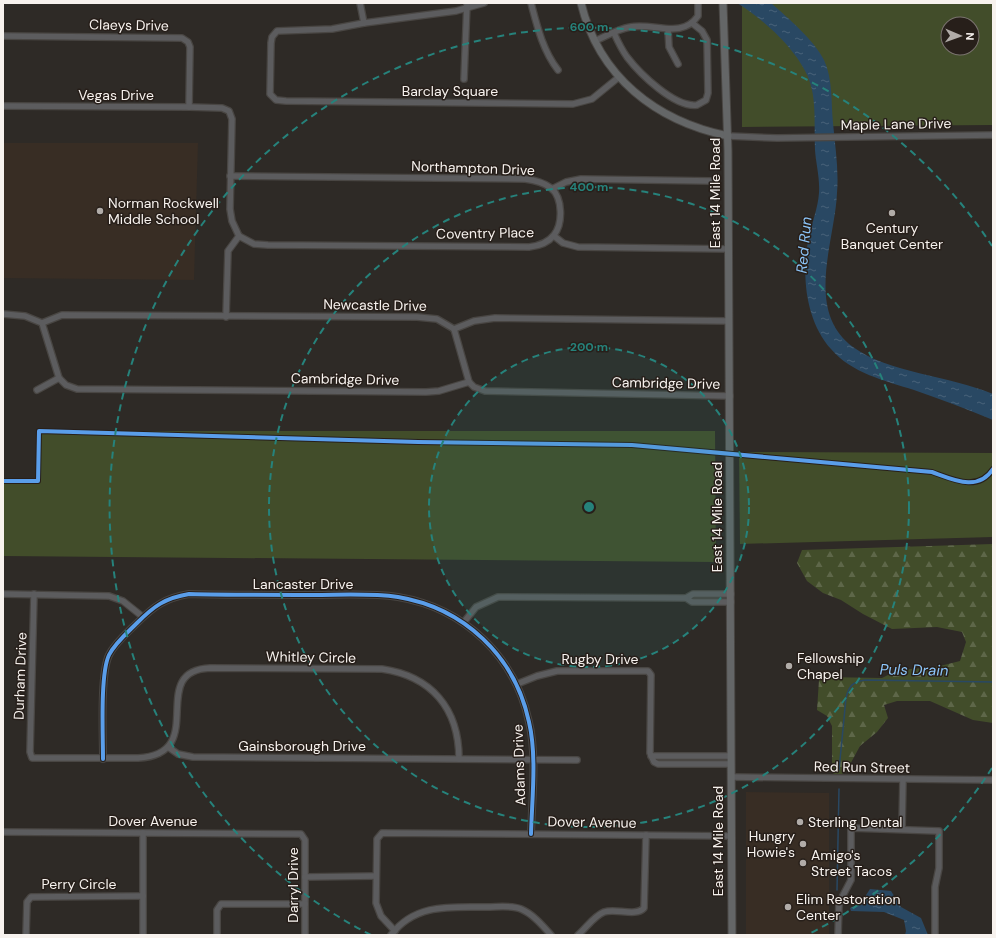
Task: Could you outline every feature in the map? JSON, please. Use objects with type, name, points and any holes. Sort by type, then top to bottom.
[{"type":"main road","points":[[581,3],[587,24],[606,60],[619,77],[642,99],[666,115],[689,125],[728,136]]},
{"type":"main road","name":"East 14 Mile Road","points":[[723,3],[728,136],[732,935]]},
{"type":"street","points":[[360,3],[364,23],[484,3]]},
{"type":"street","points":[[531,3],[543,42],[552,63],[558,70]]},
{"type":"street","points":[[595,41],[637,26],[668,29],[682,28],[692,23],[698,16],[698,3]]},
{"type":"street","points":[[464,79],[466,6]]},
{"type":"street","name":"Barclay Square","points":[[364,23],[332,30],[281,30],[274,32],[271,43],[270,94],[272,98],[286,101],[574,104],[592,99],[619,77]]},
{"type":"street","points":[[614,33],[628,58],[647,79],[681,102],[697,105],[706,100],[708,93],[708,46],[706,36],[692,23]]},
{"type":"street","points":[[668,29],[670,47],[678,64]]},
{"type":"street","name":"Claeys Drive","points":[[3,36],[182,38],[188,42],[190,47],[189,107]]},
{"type":"street","name":"Vegas Drive","points":[[3,106],[222,108],[229,111],[232,119],[230,176]]},
{"type":"street","name":"Maple Lane Drive","points":[[728,136],[843,138],[993,135]]},
{"type":"street","points":[[226,316],[227,257],[230,247],[239,236],[230,216],[230,176]]},
{"type":"street","name":"Northampton Drive","points":[[230,176],[524,179],[538,181],[552,189],[566,182],[581,179],[712,181]]},
{"type":"street","points":[[552,189],[557,197],[560,210],[559,225],[554,236]]},
{"type":"street","name":"Coventry Place","points":[[239,236],[254,244],[268,245],[521,247],[539,245],[554,236],[566,245],[578,247],[729,249]]},
{"type":"street","points":[[3,314],[25,316],[42,323],[59,378],[37,390]]},
{"type":"street","name":"Newcastle Drive","points":[[42,323],[62,315],[432,318],[445,322],[454,329]]},
{"type":"street","points":[[469,382],[454,329],[474,321],[495,318],[729,321]]},
{"type":"street","name":"Cambridge Drive","points":[[59,378],[66,385],[73,388],[101,389],[426,392],[445,390],[469,382],[474,387],[485,390],[730,396]]},
{"type":"street","points":[[3,594],[109,596],[124,601],[143,617]]},
{"type":"street","name":"Durham Drive","points":[[34,594],[30,752],[32,758],[103,759]]},
{"type":"street","name":"Lancaster Drive","points":[[103,759],[104,682],[107,661],[112,649],[143,617],[165,600],[189,594],[396,597],[426,604],[445,611],[464,622]]},
{"type":"street","points":[[464,622],[476,606],[498,597],[686,598],[693,594],[730,594]]},
{"type":"street","points":[[686,598],[692,602],[730,602]]},
{"type":"street","name":"Adams Drive","points":[[464,622],[493,649],[517,684],[530,723],[532,759],[531,834]]},
{"type":"street","name":"Whitley Circle","points":[[168,748],[174,738],[179,688],[185,678],[194,671],[210,668],[382,669],[415,678],[440,699],[451,717],[457,732],[459,758]]},
{"type":"street","name":"Rugby Drive","points":[[517,684],[537,676],[557,671],[648,671],[651,678],[651,756]]},
{"type":"street","points":[[103,759],[146,758],[161,753],[168,748]]},
{"type":"street","name":"Gainsborough Drive","points":[[168,748],[178,754],[193,757],[577,760]]},
{"type":"street","points":[[731,756],[651,756],[654,762],[658,764],[731,764]]},
{"type":"street","name":"Red Run Street","points":[[731,777],[993,780]]},
{"type":"street","points":[[902,829],[903,779]]},
{"type":"street","points":[[838,935],[839,903],[851,880],[850,828],[939,831],[939,868],[935,888],[935,935]]},
{"type":"street","name":"Dover Avenue","points":[[3,832],[303,835]]},
{"type":"street","name":"Dover Avenue","points":[[376,876],[377,839],[380,834],[385,832],[731,836]]},
{"type":"street","points":[[143,833],[143,935]]},
{"type":"street","name":"Darryl Drive","points":[[303,835],[305,935]]},
{"type":"street","points":[[578,935],[599,915],[605,912],[638,911],[643,909],[646,835]]},
{"type":"street","points":[[305,876],[376,876],[377,908],[393,933],[411,917],[434,908],[514,907],[520,908],[529,913],[551,935]]},
{"type":"street","name":"Perry Circle","points":[[26,935],[27,902],[31,896],[143,896]]},
{"type":"street","points":[[217,935],[217,910],[219,905],[223,903],[305,904]]},
{"type":"shaded area","name":"Norman Rockwell Middle School","points":[[3,143],[198,143],[194,280],[3,278]]},
{"type":"shaded area","points":[[746,792],[829,793],[829,935],[746,935]]},
{"type":"green space","points":[[742,3],[993,3],[993,125],[742,127]]},
{"type":"green space","points":[[39,431],[715,431],[716,562],[3,556],[3,481],[38,481]]},
{"type":"green space","points":[[739,452],[993,453],[993,537],[740,544]]},
{"type":"green space","points":[[993,544],[993,723],[973,720],[930,701],[897,701],[884,705],[888,718],[877,732],[860,746],[847,770],[842,774],[834,774],[832,772],[832,726],[827,716],[817,710],[819,680],[823,677],[882,678],[898,670],[936,667],[960,661],[966,642],[962,632],[937,627],[892,629],[863,614],[841,600],[823,593],[807,581],[797,563],[802,550]]},
{"type":"water","name":"Red Run","points":[[737,3],[771,3],[814,45],[827,67],[831,91],[837,184],[835,212],[828,253],[826,295],[830,314],[838,332],[853,347],[867,356],[884,363],[993,394],[993,420],[859,370],[839,357],[822,337],[815,324],[807,296],[805,266],[810,231],[819,193],[812,90],[802,65],[783,40],[760,19]]},
{"type":"water","points":[[870,889],[891,891],[901,907],[921,918],[928,935],[905,935],[906,931],[904,920],[884,912],[851,911],[850,908],[861,903]]},
{"type":"waterway","name":"Puls Drain","points":[[839,770],[846,698],[850,687],[855,683],[865,680],[993,682]]},
{"type":"waterway","name":"Puls Drain","points":[[837,890],[839,789]]},
{"type":"cycle path","points":[[3,481],[38,481],[39,431],[418,442],[632,445],[932,472],[957,481],[965,482],[980,480],[987,476],[993,469]]},
{"type":"cycle path","points":[[103,759],[103,690],[106,664],[109,655],[114,646],[125,634],[155,607],[166,600],[189,594],[366,595],[398,597],[422,603],[444,612],[465,624],[483,639],[499,656],[512,676],[522,698],[529,722],[533,749],[531,834]]},
{"type":"place","name":"Norman Rockwell Middle School","points":[[100,211]]},
{"type":"place","name":"Century Banquet Center","points":[[892,213]]},
{"type":"place","name":"Fellowship Chapel","points":[[789,666]]},
{"type":"place","name":"Sterling Dental","points":[[800,822]]},
{"type":"place","name":"Hungry Howie's","points":[[803,844]]},
{"type":"place","name":"Amigo's Street Tacos","points":[[803,863]]},
{"type":"place","name":"Elim Restoration Center","points":[[788,907]]}]
